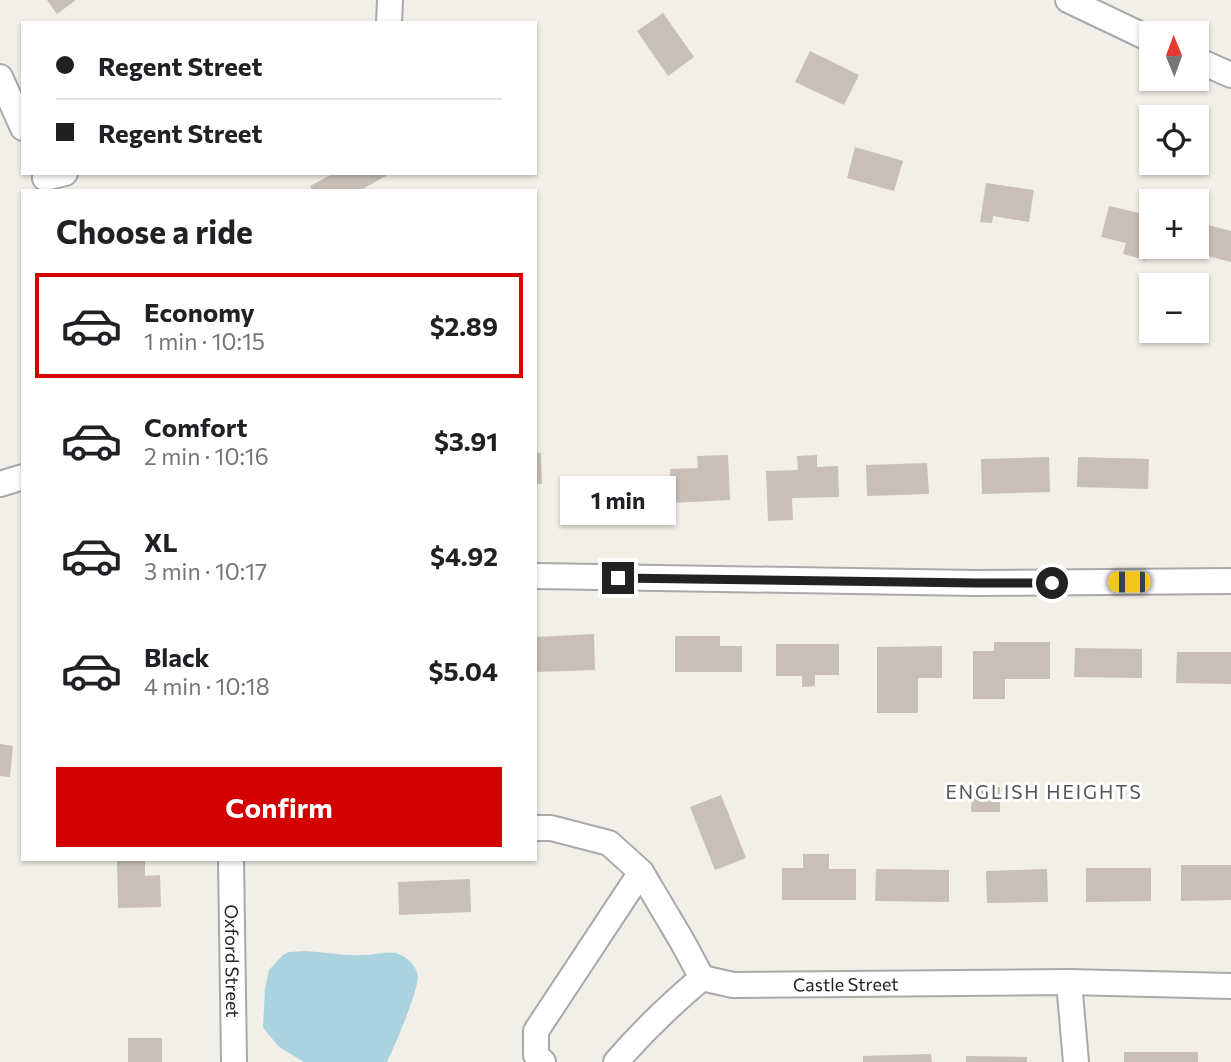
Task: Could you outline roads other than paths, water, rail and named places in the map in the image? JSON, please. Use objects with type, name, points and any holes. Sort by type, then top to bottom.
[{"type":"street","points":[[389,21],[390,0]]},
{"type":"street","points":[[1068,0],[1139,34]]},
{"type":"street","points":[[1209,66],[1231,75]]},
{"type":"street","points":[[0,77],[21,124]]},
{"type":"street","points":[[0,484],[21,478]]},
{"type":"street","points":[[537,576],[975,583],[1231,581]]},
{"type":"street","points":[[537,828],[551,828],[610,843],[641,872],[702,978],[652,1023],[616,1062]]},
{"type":"street","name":"Oxford Street","points":[[231,861],[234,1062]]},
{"type":"street","points":[[543,1062],[536,1055],[536,1031],[641,872]]},
{"type":"street","name":"Castle Street","points":[[702,978],[733,985],[1069,982],[1231,986]]},
{"type":"street","points":[[1069,982],[1076,1062]]},
{"type":"water","points":[[305,951],[357,955],[396,953],[413,965],[418,976],[415,993],[387,1062],[304,1062],[279,1047],[263,1027],[269,970],[283,955]]},
{"type":"district","name":"ENGLISH HEIGHTS","points":[[1044,791]]}]
